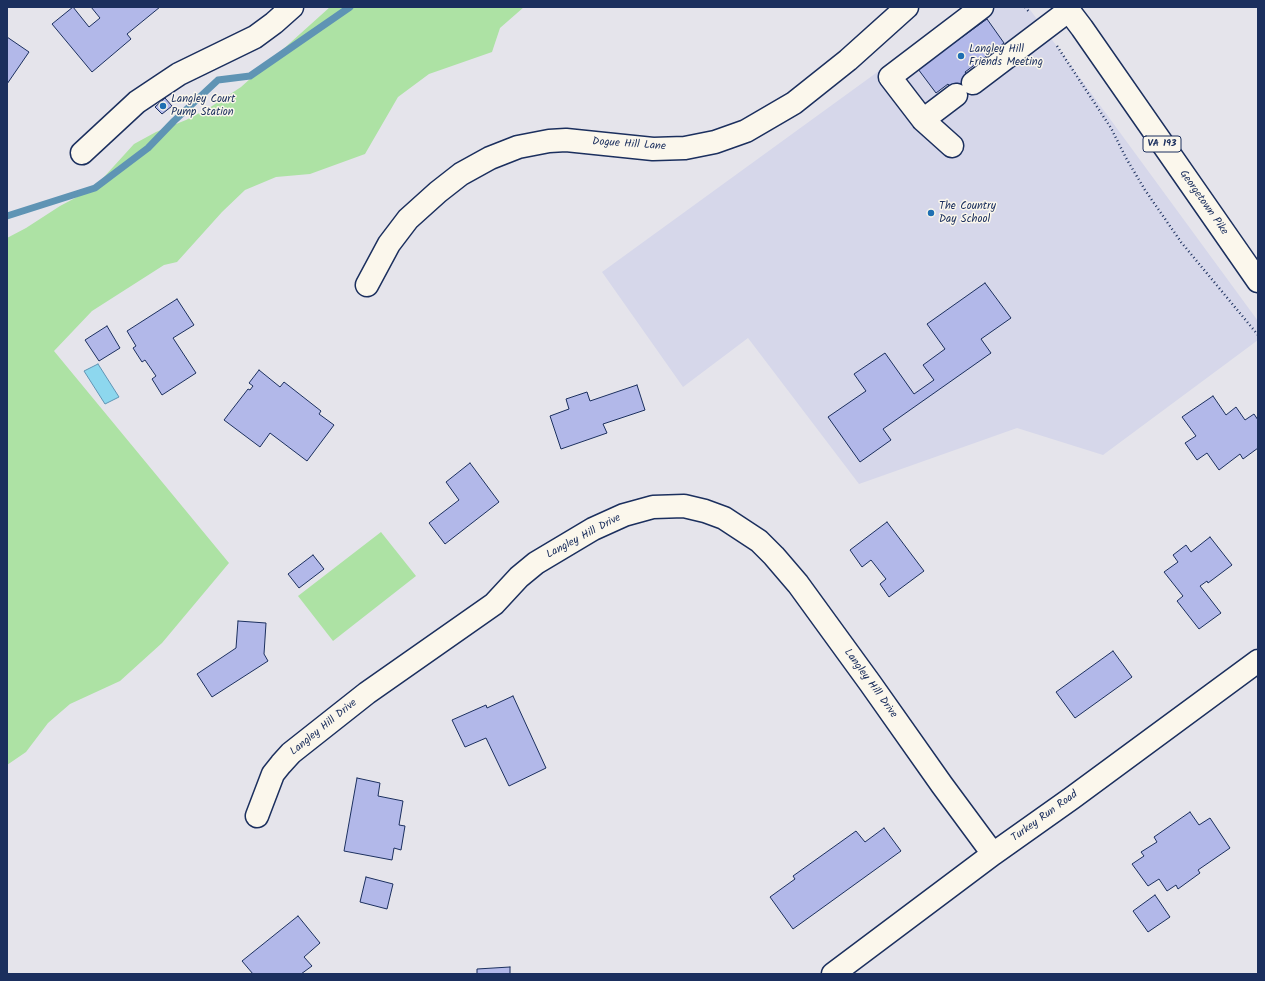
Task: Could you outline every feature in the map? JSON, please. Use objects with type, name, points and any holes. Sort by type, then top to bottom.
[{"type":"street","points":[[82,153],[137,102],[180,74],[255,37],[292,7]]},
{"type":"street","name":"Dogue Hill Lane","points":[[367,285],[389,244],[408,219],[461,174],[490,158],[518,147],[560,141],[653,149],[685,148],[715,142],[746,131],[794,103],[848,60],[907,7]]},
{"type":"street","points":[[952,146],[923,120],[890,77],[982,7]]},
{"type":"street","points":[[973,83],[1067,9]]},
{"type":"street","name":"Georgetown Pike","points":[[1067,9],[1258,281]]},
{"type":"street","points":[[923,120],[956,95]]},
{"type":"street","name":"Langley Hill Drive","points":[[257,816],[273,774],[292,754],[367,693],[494,604],[519,576],[536,563],[593,529],[624,515],[653,507],[684,506],[724,518],[758,541],[774,556],[798,584],[857,664],[942,786],[993,854]]},
{"type":"street","name":"Turkey Run Road","points":[[833,974],[993,854],[1072,798],[1258,660]]},
{"type":"path","points":[[1025,7],[1056,45],[1090,95],[1111,128],[1126,158],[1145,190],[1176,236],[1258,335]]},
{"type":"shaded area","name":"The Country Day School","points":[[967,7],[1028,7],[1258,321],[1258,340],[1103,455],[1017,428],[859,484],[748,338],[683,387],[602,272]]},
{"type":"green space","points":[[330,7],[524,7],[500,28],[492,52],[429,74],[398,97],[365,154],[310,174],[276,177],[245,190],[222,212],[177,262],[164,265],[92,311],[54,351],[229,563],[162,643],[120,681],[70,704],[48,723],[26,752],[7,765],[7,238],[26,228],[60,206],[94,188],[134,144],[156,132],[186,120],[209,108],[241,87]]},
{"type":"green space","points":[[381,532],[416,576],[333,641],[298,596]]},
{"type":"water","points":[[98,364],[119,397],[105,404],[84,371]]},
{"type":"building","points":[[73,7],[89,27],[100,18],[91,7],[160,7],[127,34],[131,39],[92,72],[52,24]]},
{"type":"building","name":"Langley Hill Friends Meeting","points":[[987,19],[1004,43],[965,72],[973,83],[956,95],[948,84],[936,93],[918,69]]},
{"type":"building","points":[[7,37],[29,52],[7,84]]},
{"type":"building","name":"Langley Court Pump Station","points":[[165,98],[172,106],[162,114],[155,107]]},
{"type":"building","points":[[985,283],[1011,318],[981,339],[991,353],[883,429],[891,440],[860,462],[828,417],[866,391],[854,374],[885,353],[914,394],[934,380],[923,365],[945,349],[927,324]]},
{"type":"building","points":[[177,299],[194,325],[173,338],[196,373],[162,395],[152,379],[156,376],[145,360],[142,362],[133,348],[136,346],[127,331]]},
{"type":"building","points":[[107,326],[120,348],[99,361],[85,340]]},
{"type":"building","points":[[259,370],[280,387],[284,382],[321,411],[319,414],[334,425],[307,461],[270,433],[260,447],[224,420],[248,389],[250,390],[253,386],[249,383]]},
{"type":"building","points":[[637,385],[645,410],[603,424],[607,433],[561,449],[550,416],[569,409],[566,399],[587,392],[590,401]]},
{"type":"building","points":[[1213,396],[1226,415],[1236,407],[1245,420],[1254,414],[1258,420],[1258,448],[1243,459],[1240,454],[1219,470],[1207,453],[1197,460],[1185,443],[1196,436],[1182,417]]},
{"type":"building","points":[[470,463],[499,502],[445,544],[429,523],[459,500],[446,482]]},
{"type":"building","points":[[887,522],[924,571],[889,597],[880,584],[886,579],[871,560],[862,567],[850,550]]},
{"type":"building","points":[[1210,537],[1232,565],[1208,583],[1207,581],[1200,586],[1221,613],[1199,629],[1177,601],[1183,596],[1164,572],[1178,562],[1173,555],[1186,545],[1191,552]]},
{"type":"building","points":[[313,555],[324,569],[299,588],[288,574]]},
{"type":"building","points":[[238,621],[266,623],[264,654],[268,661],[212,697],[197,674],[236,648]]},
{"type":"building","points":[[1113,651],[1132,677],[1075,718],[1056,692]]},
{"type":"building","points":[[513,696],[546,768],[509,786],[486,738],[465,747],[452,720],[486,705],[487,708]]},
{"type":"building","points":[[357,778],[380,783],[378,796],[403,801],[399,825],[405,826],[401,850],[394,848],[392,860],[344,851]]},
{"type":"building","points":[[1190,812],[1199,825],[1210,818],[1230,848],[1198,870],[1200,873],[1178,889],[1176,885],[1167,891],[1159,879],[1148,886],[1132,864],[1144,856],[1141,852],[1157,842],[1154,837]]},
{"type":"building","points":[[884,828],[901,851],[793,929],[770,897],[795,879],[793,876],[856,831],[865,842]]},
{"type":"building","points":[[366,877],[393,884],[387,909],[360,902]]},
{"type":"building","points":[[1155,895],[1170,917],[1148,932],[1133,911]]},
{"type":"building","points":[[298,916],[320,943],[304,957],[312,966],[301,974],[253,974],[242,961]]},
{"type":"building","points":[[510,967],[510,974],[477,974],[477,969]]},
{"type":"waterway","points":[[7,216],[95,188],[148,148],[174,121],[218,80],[250,76],[350,7]]},
{"type":"place","name":"Langley Hill Friends Meeting","points":[[961,56]]},
{"type":"place","name":"Langley Court Pump Station","points":[[163,106]]},
{"type":"place","name":"The Country Day School","points":[[931,213]]}]
